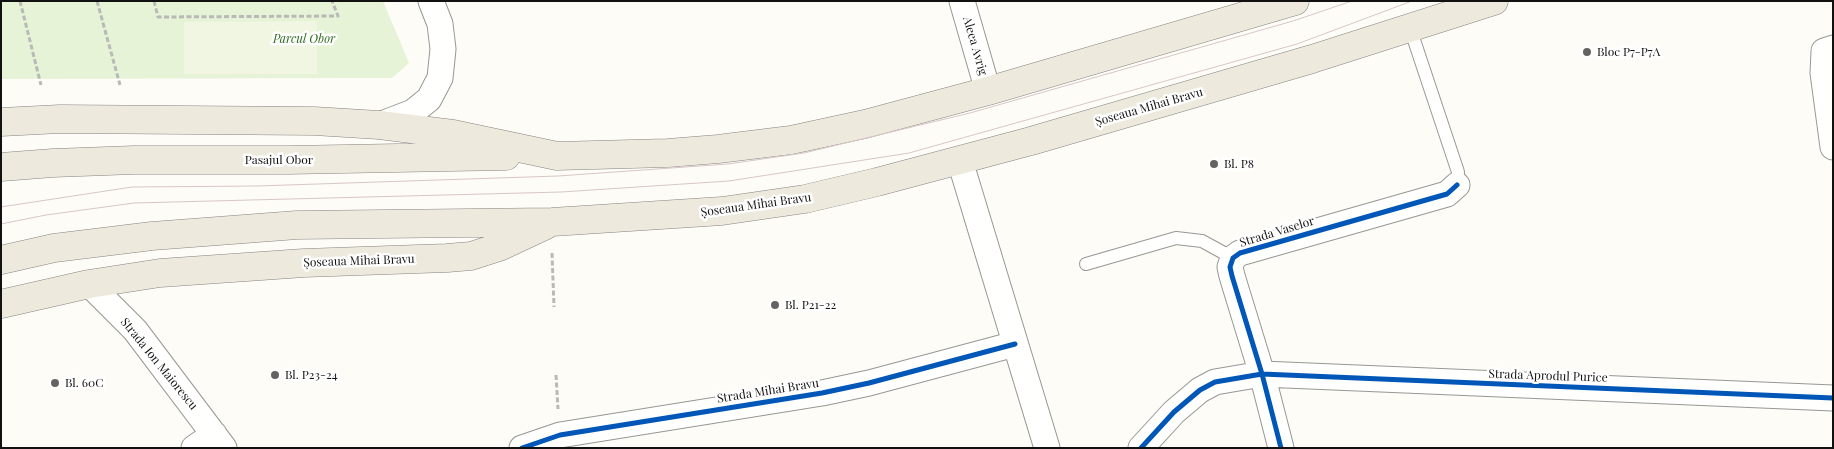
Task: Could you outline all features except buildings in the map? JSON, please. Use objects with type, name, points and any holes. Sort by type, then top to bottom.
[{"type":"main road","points":[[1,122],[60,119],[294,121],[379,125],[453,134],[503,143],[557,156],[668,153],[718,149],[791,140],[865,124],[988,91],[1295,1]]},
{"type":"main road","name":"Șoseaua Mihai Bravu","points":[[1,304],[89,284],[180,272],[304,263],[471,256],[499,247],[552,222],[643,217],[762,206],[805,199],[960,161],[1312,59],[1494,1]]},
{"type":"main road","name":"Pasajul Obor","points":[[1,167],[54,162],[134,160],[557,156]]},
{"type":"main road","points":[[1,260],[54,248],[152,236],[297,225],[552,222]]},
{"type":"street","points":[[379,125],[413,112],[429,99],[440,78],[443,48],[440,24],[431,1]]},
{"type":"street","name":"Aleea Avrig","points":[[962,1],[988,91]]},
{"type":"street","points":[[1829,49],[1823,73],[1833,147]]},
{"type":"street","points":[[960,161],[1046,448]]},
{"type":"street","name":"Strada Vaselor","points":[[1281,448],[1262,374],[1232,276],[1230,266],[1233,258],[1240,253],[1447,194],[1457,185]]},
{"type":"street","name":"Strada Ion Maiorescu","points":[[89,284],[135,330],[219,441]]},
{"type":"street","name":"Strada Mihai Bravu","points":[[522,448],[560,435],[822,393],[869,383],[1016,344]]},
{"type":"street","name":"Strada Aprodul Purice","points":[[1141,448],[1174,412],[1200,390],[1215,382],[1262,374],[1833,398]]},
{"type":"street","points":[[194,448],[219,441]]},
{"type":"lane","points":[[1410,28],[1458,172],[1457,185]]},
{"type":"lane","points":[[1086,264],[1176,238],[1202,241],[1233,258]]},
{"type":"path","points":[[20,1],[41,85]]},
{"type":"path","points":[[97,1],[120,85]]},
{"type":"path","points":[[154,1],[158,17],[338,16],[332,1]]},
{"type":"path","points":[[552,222],[554,307]]},
{"type":"path","points":[[556,375],[560,435]]},
{"type":"green space","name":"Parcul Obor","points":[[1,1],[383,1],[409,63],[392,78],[1,79]]},
{"type":"green space","points":[[317,21],[317,74],[184,74],[184,22]]},
{"type":"tram line","points":[[1,207],[132,187],[257,186],[558,176],[728,164],[804,153],[970,113],[1293,21],[1352,1]]},
{"type":"tram line","points":[[1,224],[46,215],[134,203],[561,192],[729,181],[909,153],[1297,44],[1412,1]]},
{"type":"cycle path","points":[[1281,448],[1262,374],[1232,276],[1230,267],[1233,258],[1240,253],[1447,194],[1457,185]]},
{"type":"cycle path","points":[[522,448],[560,435],[822,393],[869,383],[1015,344]]},
{"type":"cycle path","points":[[1141,448],[1174,412],[1200,390],[1215,382],[1262,374],[1833,398]]},
{"type":"place","name":"Bloc P7-P7A","points":[[1587,52]]},
{"type":"place","name":"Bl. P8","points":[[1214,164]]},
{"type":"place","name":"Bl. P21-22","points":[[775,305]]},
{"type":"place","name":"Bl. P23-24","points":[[275,375]]},
{"type":"place","name":"Bl. 60C","points":[[55,383]]}]
